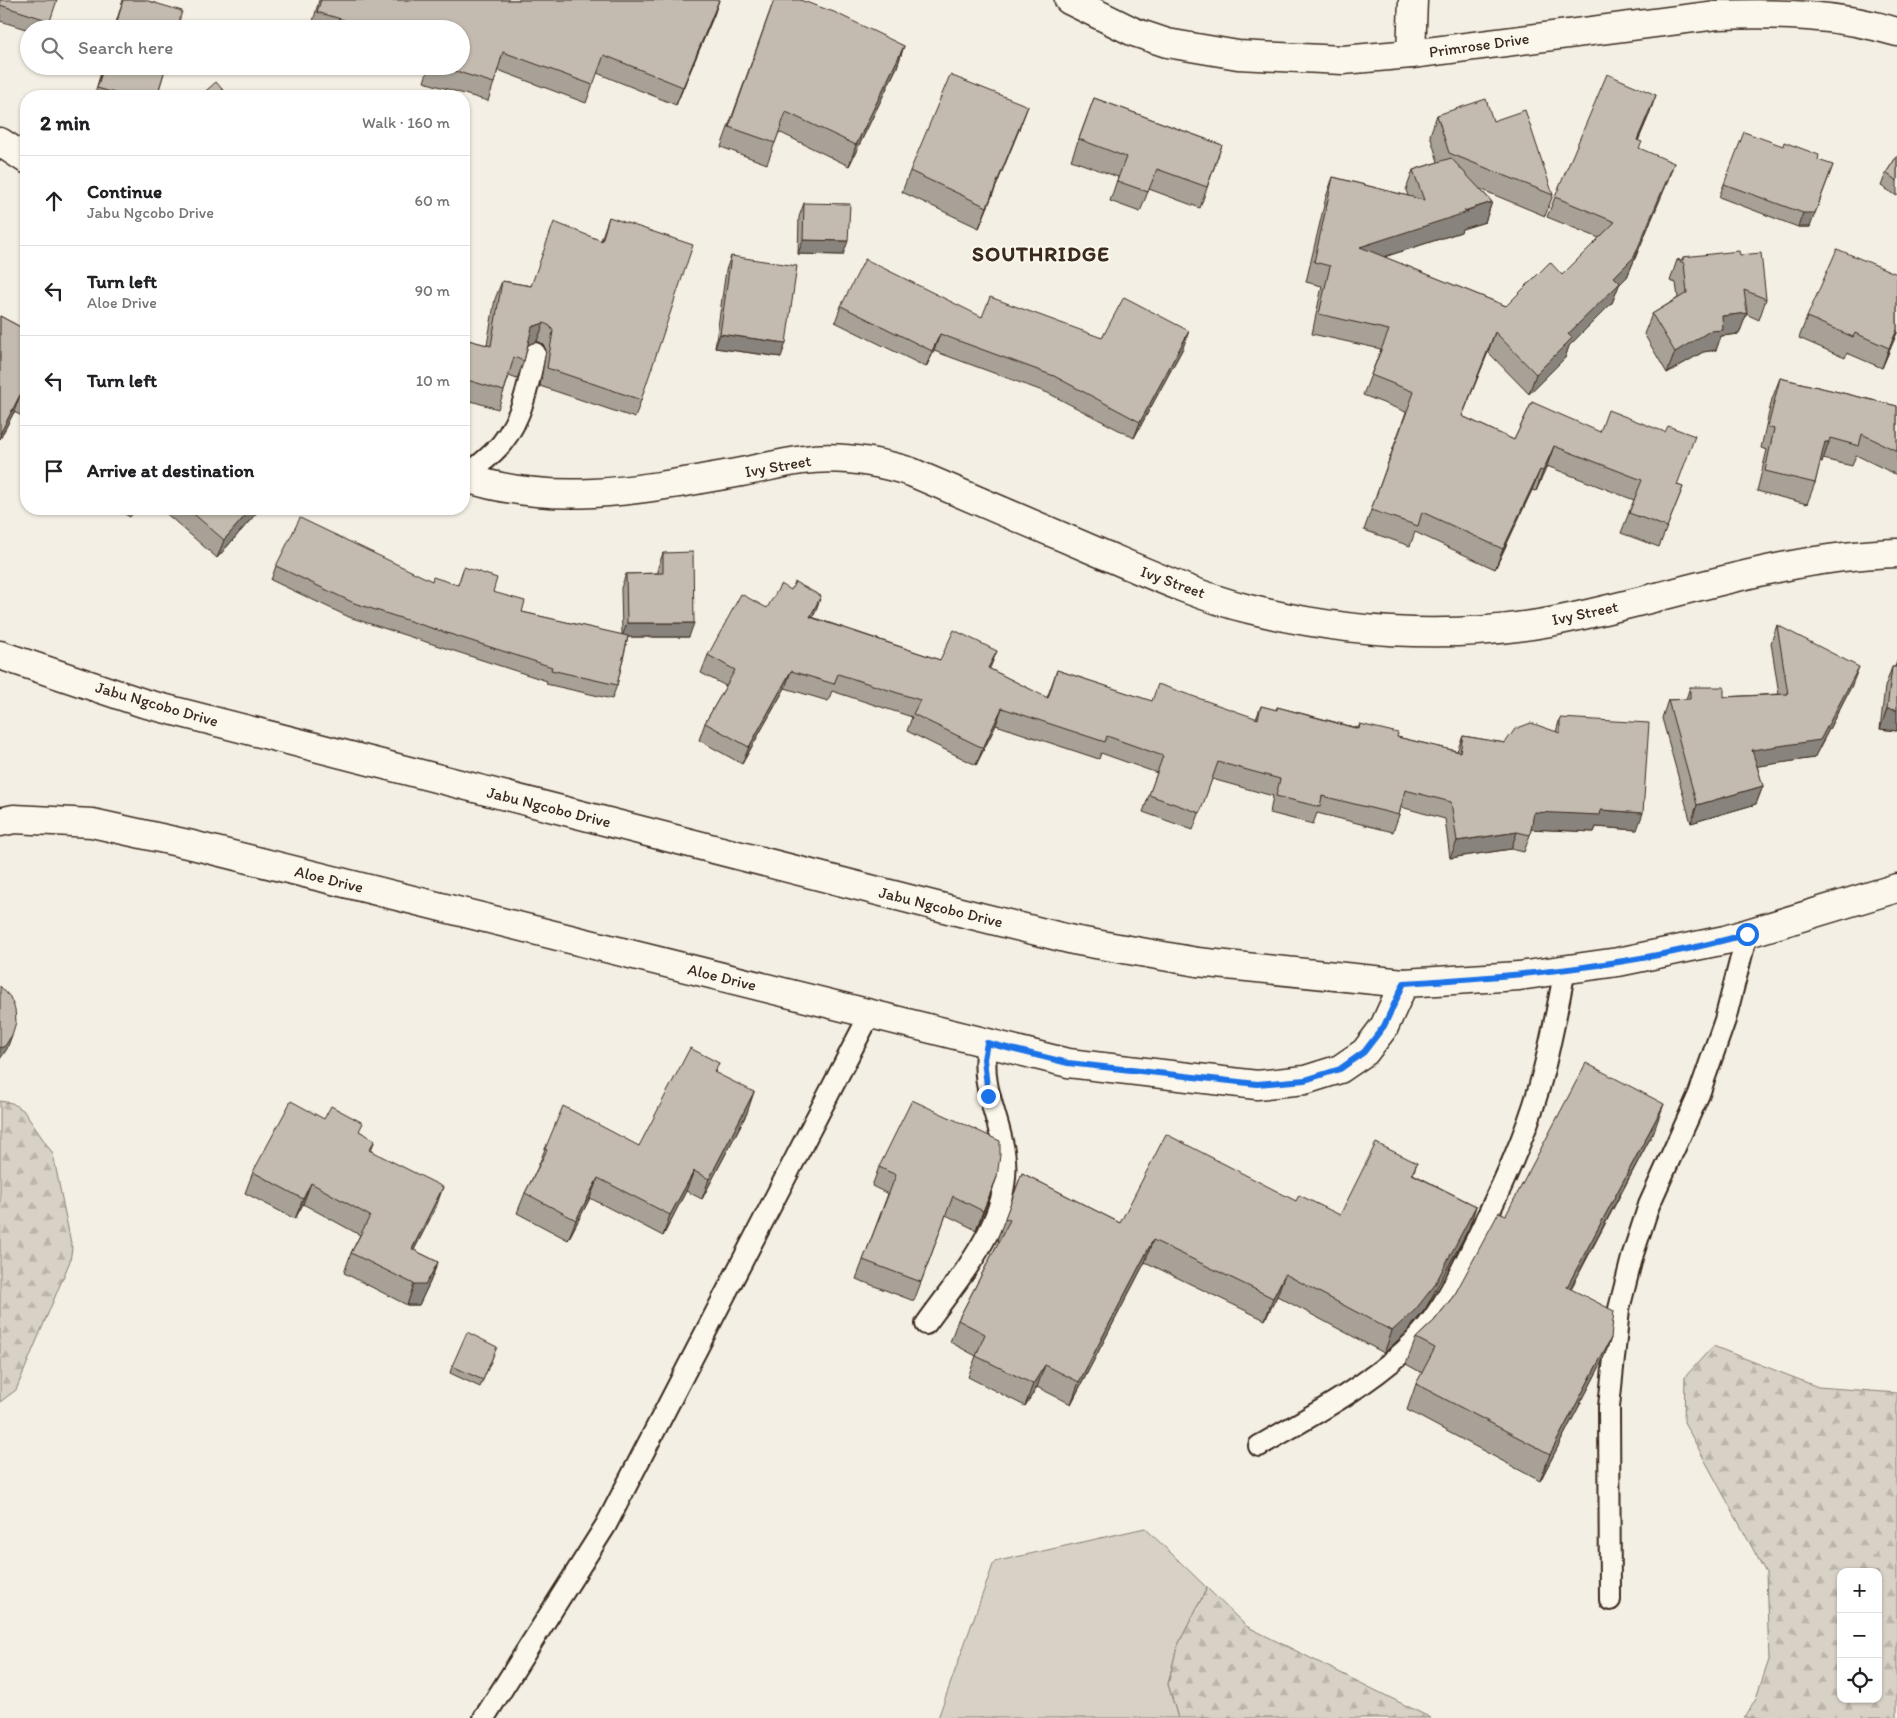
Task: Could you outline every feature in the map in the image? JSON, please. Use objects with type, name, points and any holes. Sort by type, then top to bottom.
[{"type":"street","name":"Primrose Drive","points":[[1069,0],[1134,32],[1167,43],[1238,55],[1343,60],[1411,54],[1717,15],[1761,13],[1806,16],[1846,21],[1897,32]]},
{"type":"street","points":[[1411,54],[1413,0]]},
{"type":"street","points":[[0,142],[20,154]]},
{"type":"street","name":"Ivy Street","points":[[470,479],[488,485],[546,494],[613,492],[737,473],[804,460],[845,458],[876,461],[911,472],[1153,576],[1247,608],[1355,629],[1403,633],[1462,632],[1548,622],[1811,562],[1863,554],[1897,553]]},
{"type":"street","name":"Jabu Ngcobo Drive","points":[[0,656],[143,703],[1074,940],[1197,962],[1404,983],[1519,976],[1618,962],[1747,934],[1897,888]]},
{"type":"street","name":"Aloe Drive","points":[[0,822],[14,819],[92,823],[183,843],[1077,1064],[1257,1084],[1305,1080],[1340,1069],[1364,1052],[1384,1026],[1404,983]]},
{"type":"lane","points":[[470,472],[502,444],[514,424],[528,388],[534,353]]},
{"type":"lane","points":[[1610,1600],[1609,1407],[1619,1309],[1633,1254],[1649,1205],[1699,1094],[1725,1020],[1747,934]]},
{"type":"lane","points":[[1260,1446],[1334,1403],[1375,1374],[1405,1351],[1444,1305],[1495,1200],[1531,1111],[1539,1088],[1566,970]]},
{"type":"lane","points":[[484,1718],[606,1525],[870,1014]]},
{"type":"lane","points":[[926,1324],[989,1231],[1000,1200],[1006,1170],[1004,1150],[985,1078],[987,1043]]},
{"type":"green space","points":[[0,1101],[12,1103],[23,1110],[53,1154],[72,1248],[70,1261],[16,1390],[0,1402]]},
{"type":"green space","points":[[1713,1346],[1818,1387],[1897,1393],[1897,1718],[1744,1718],[1756,1698],[1769,1660],[1766,1573],[1684,1422],[1685,1377]]},
{"type":"green space","points":[[1145,1528],[1207,1588],[1177,1647],[1168,1684],[1178,1718],[938,1718],[994,1562]]},
{"type":"green space","points":[[1207,1588],[1246,1626],[1431,1718],[1178,1718],[1168,1684],[1177,1647]]},
{"type":"building","points":[[0,0],[57,0],[50,20],[0,5]]},
{"type":"building","points":[[123,0],[145,0],[182,11],[180,20],[117,20]]},
{"type":"building","points":[[321,0],[719,0],[683,87],[604,55],[593,85],[503,52],[494,83],[468,75],[470,75],[470,20],[344,20],[317,12]]},
{"type":"building","points":[[774,0],[800,0],[834,12],[904,46],[856,145],[786,112],[775,143],[729,127]]},
{"type":"building","points":[[1607,74],[1656,95],[1637,140],[1642,142],[1639,148],[1674,163],[1634,257],[1614,277],[1620,283],[1568,334],[1572,338],[1536,374],[1495,332],[1462,416],[1514,440],[1532,402],[1600,432],[1608,410],[1665,432],[1668,426],[1695,436],[1677,485],[1683,487],[1667,527],[1629,513],[1642,480],[1554,446],[1543,471],[1540,470],[1503,549],[1422,512],[1418,526],[1371,510],[1414,392],[1371,375],[1389,330],[1319,314],[1330,266],[1314,262],[1333,177],[1424,200],[1413,170],[1451,158],[1492,202],[1464,211],[1468,212],[1360,247],[1506,306],[1550,262],[1562,275],[1615,222],[1555,197]]},
{"type":"building","points":[[101,75],[163,75],[159,90],[104,90],[97,88]]},
{"type":"building","points":[[950,75],[1028,106],[987,207],[910,171]]},
{"type":"building","points":[[216,82],[223,90],[207,90]]},
{"type":"building","points":[[1094,98],[1222,145],[1207,187],[1157,169],[1148,192],[1117,181],[1126,157],[1079,139]]},
{"type":"building","points":[[1486,99],[1493,121],[1525,110],[1553,195],[1449,153],[1437,115]]},
{"type":"building","points":[[1744,132],[1783,146],[1784,142],[1819,155],[1818,160],[1833,165],[1815,213],[1803,213],[1724,184]]},
{"type":"building","points":[[1897,156],[1897,181],[1886,173]]},
{"type":"building","points":[[804,203],[850,204],[848,241],[803,240]]},
{"type":"building","points":[[609,217],[693,245],[641,400],[547,368],[553,331],[550,326],[544,323],[532,327],[524,361],[514,357],[504,391],[470,381],[470,341],[491,346],[502,281],[531,286],[554,222],[602,241]]},
{"type":"building","points":[[1837,249],[1897,274],[1897,330],[1889,348],[1855,333],[1853,337],[1807,317]]},
{"type":"building","points":[[1739,251],[1740,255],[1761,253],[1766,299],[1744,290],[1747,313],[1722,316],[1723,330],[1710,331],[1675,352],[1652,314],[1687,293],[1684,263],[1677,260],[1683,260],[1683,257]]},
{"type":"building","points":[[731,256],[797,266],[786,343],[720,334]]},
{"type":"building","points":[[865,259],[982,317],[990,297],[1102,338],[1124,297],[1189,331],[1140,422],[1054,376],[940,334],[932,351],[841,306]]},
{"type":"building","points":[[0,316],[20,327],[20,395],[0,434]]},
{"type":"building","points":[[1780,378],[1897,406],[1897,451],[1862,434],[1859,446],[1830,438],[1829,442],[1825,442],[1815,483],[1765,471],[1774,429],[1768,427]]},
{"type":"building","points":[[195,515],[246,515],[224,540]]},
{"type":"building","points":[[300,518],[432,581],[433,577],[458,585],[464,567],[497,578],[493,592],[525,601],[522,612],[628,636],[617,685],[551,670],[552,667],[354,603],[276,566]]},
{"type":"building","points":[[693,552],[694,623],[627,623],[626,574],[663,573],[663,553]]},
{"type":"building","points":[[795,582],[821,596],[810,617],[940,660],[954,630],[997,651],[988,668],[1048,698],[1057,670],[1152,701],[1158,684],[1258,719],[1261,706],[1277,710],[1277,707],[1359,729],[1360,724],[1398,733],[1397,737],[1460,752],[1463,736],[1505,743],[1515,729],[1531,723],[1560,733],[1560,718],[1649,723],[1643,813],[1601,810],[1600,815],[1534,812],[1530,835],[1517,832],[1457,841],[1451,802],[1405,790],[1399,815],[1322,796],[1320,807],[1276,796],[1280,779],[1218,762],[1200,813],[1149,795],[1163,756],[1107,736],[1105,742],[1002,708],[983,748],[913,714],[920,700],[838,674],[834,684],[791,671],[749,747],[705,723],[735,670],[708,655],[741,594],[767,608],[781,584],[791,590]]},
{"type":"building","points":[[1777,625],[1859,667],[1820,740],[1752,750],[1763,786],[1697,805],[1668,700],[1690,699],[1690,687],[1724,687],[1724,697],[1788,694]]},
{"type":"building","points":[[1892,667],[1897,667],[1897,710],[1887,709]]},
{"type":"building","points":[[0,986],[10,997],[15,1009],[16,1022],[12,1035],[5,1046],[0,1048]]},
{"type":"building","points":[[690,1048],[719,1063],[714,1072],[754,1092],[709,1179],[694,1171],[670,1215],[598,1178],[576,1220],[525,1193],[547,1150],[545,1149],[563,1106],[639,1146]]},
{"type":"building","points":[[1586,1063],[1664,1104],[1567,1287],[1614,1311],[1611,1338],[1550,1454],[1416,1384],[1435,1348],[1416,1338],[1434,1321],[1455,1294],[1499,1212],[1506,1215]]},
{"type":"building","points":[[912,1100],[1000,1141],[997,1177],[983,1211],[953,1196],[921,1282],[863,1260],[896,1175],[879,1167]]},
{"type":"building","points":[[291,1101],[324,1119],[331,1106],[363,1123],[359,1131],[375,1140],[369,1150],[443,1187],[412,1249],[438,1262],[426,1284],[414,1284],[351,1253],[370,1216],[311,1183],[303,1199],[253,1172]]},
{"type":"building","points":[[1166,1134],[1296,1201],[1299,1195],[1340,1215],[1376,1143],[1417,1163],[1412,1174],[1476,1206],[1434,1286],[1415,1310],[1392,1331],[1285,1274],[1273,1298],[1153,1240],[1079,1382],[1045,1365],[1033,1384],[976,1356],[985,1334],[958,1320],[1010,1220],[1005,1218],[1022,1173],[1120,1223]]},
{"type":"building","points":[[467,1332],[497,1347],[483,1380],[452,1366]]},
{"type":"district","name":"SOUTHRIDGE","points":[[1041,253]]},
{"type":"route","points":[[988,1096],[984,1059],[987,1043],[1068,1063],[1257,1084],[1305,1080],[1340,1069],[1364,1052],[1384,1026],[1404,983],[1519,976],[1618,962],[1747,934]]}]
